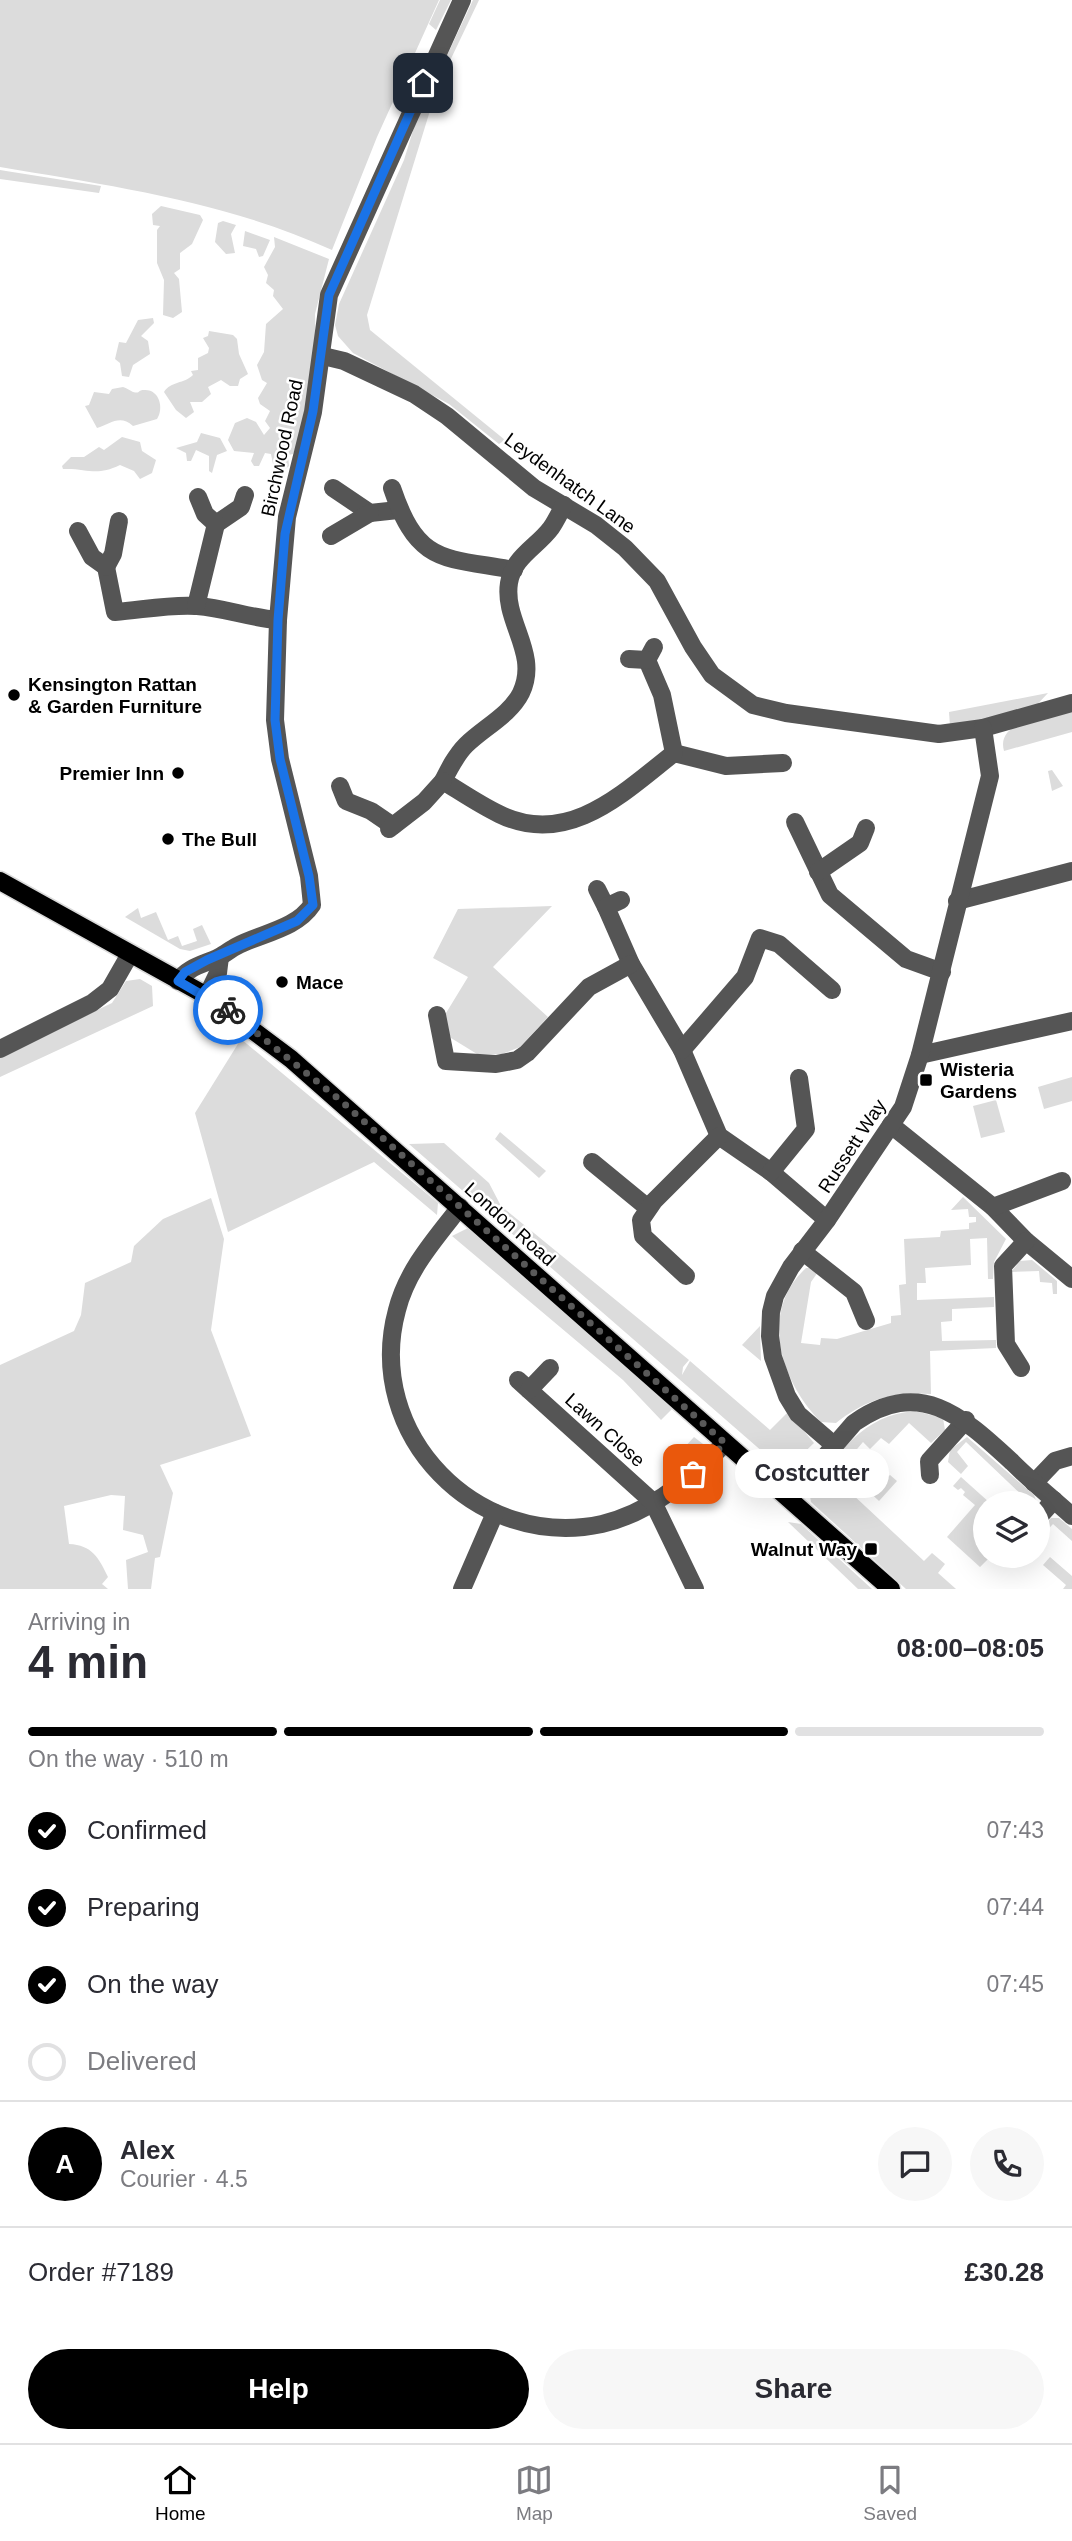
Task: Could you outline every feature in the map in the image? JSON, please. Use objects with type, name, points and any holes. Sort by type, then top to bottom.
[{"type":"main road","name":"London Road","points":[[0,881],[207,996],[334,1094],[891,1589]]},
{"type":"street","name":"Birchwood Road","points":[[178,981],[185,972],[237,946],[297,921],[313,905],[309,876],[277,739],[278,620],[287,517],[313,411],[323,356],[329,295],[462,0]]},
{"type":"street","name":"Leydenhatch Lane","points":[[323,356],[344,360],[414,394],[447,416],[534,488],[564,505],[625,548],[649,573],[712,675],[753,705],[930,734],[982,728],[1072,703]]},
{"type":"street","points":[[332,488],[370,513]]},
{"type":"street","points":[[392,488],[398,510],[421,544],[433,553],[514,570]]},
{"type":"street","points":[[196,606],[216,524],[241,507],[245,495]]},
{"type":"street","points":[[198,497],[205,514],[216,524]]},
{"type":"street","points":[[340,786],[346,801],[371,811],[391,828],[424,802],[443,781],[464,747],[520,694],[527,671],[527,659],[509,595],[509,581],[520,557],[550,529],[564,505]]},
{"type":"street","points":[[331,536],[370,513],[398,510]]},
{"type":"street","points":[[119,521],[113,554],[106,567],[114,612],[196,606],[231,610],[250,618],[278,620]]},
{"type":"street","points":[[78,531],[92,557],[106,567]]},
{"type":"street","points":[[644,655],[662,695],[674,753]]},
{"type":"street","name":"Russett Way","points":[[834,1446],[798,1414],[787,1396],[769,1336],[775,1296],[802,1251],[827,1220],[903,1107],[942,972],[957,901],[990,776],[982,728]]},
{"type":"street","points":[[443,781],[500,815],[544,825],[562,823],[590,815],[607,805],[674,753]]},
{"type":"street","points":[[674,753],[726,766],[783,763]]},
{"type":"street","points":[[794,821],[830,895],[906,960],[942,972]]},
{"type":"street","points":[[818,872],[860,844],[866,828]]},
{"type":"street","points":[[957,901],[1072,871]]},
{"type":"street","points":[[597,889],[614,903],[631,964],[681,1050],[719,1136],[771,1172],[827,1220]]},
{"type":"street","points":[[681,1050],[745,977],[760,938],[779,944],[832,990]]},
{"type":"street","points":[[0,1049],[92,1003],[110,989],[130,954]]},
{"type":"street","points":[[207,996],[218,973],[219,957]]},
{"type":"street","points":[[437,1015],[446,1061],[510,1063],[527,1054],[589,986],[631,964]]},
{"type":"street","points":[[920,1055],[1072,1021]]},
{"type":"street","points":[[771,1172],[806,1129],[799,1078]]},
{"type":"street","points":[[891,1125],[993,1206],[1026,1241],[1072,1279]]},
{"type":"street","points":[[686,1276],[643,1236],[641,1220],[648,1208],[719,1136]]},
{"type":"street","points":[[593,1162],[648,1208]]},
{"type":"street","points":[[993,1206],[1062,1181]]},
{"type":"street","points":[[460,1207],[415,1268],[404,1288],[396,1312],[391,1362],[400,1411],[416,1446],[445,1479],[495,1513],[537,1525],[587,1526],[628,1515],[677,1488],[725,1443]]},
{"type":"street","points":[[1021,1368],[1006,1344],[1003,1266],[1026,1241]]},
{"type":"street","points":[[802,1251],[854,1292],[866,1321]]},
{"type":"street","name":"Lawn Close","points":[[550,1368],[524,1385],[653,1502]]},
{"type":"street","points":[[790,1497],[834,1446],[865,1416],[901,1403],[922,1402],[936,1405],[966,1420],[1072,1516]]},
{"type":"street","points":[[930,1475],[929,1461],[966,1420]]},
{"type":"street","points":[[1034,1483],[1055,1461],[1072,1457]]},
{"type":"street","points":[[1050,1504],[1054,1500]]},
{"type":"street","points":[[653,1502],[695,1589]]},
{"type":"street","points":[[462,1589],[495,1513]]},
{"type":"shaded area","points":[[0,0],[439,0],[377,137],[332,250],[252,219],[211,208],[127,189],[0,167]]},
{"type":"shaded area","points":[[440,0],[451,0],[436,30],[429,24]]},
{"type":"shaded area","points":[[473,0],[479,0],[437,88],[367,315],[370,330],[505,440],[499,444],[449,404],[353,353],[338,336],[335,325],[339,304],[404,160],[415,124]]},
{"type":"shaded area","points":[[0,170],[101,186],[99,193],[0,179]]},
{"type":"shaded area","points":[[161,206],[200,215],[203,220],[192,244],[180,253],[180,269],[174,273],[179,279],[182,312],[173,318],[163,315],[164,280],[157,263],[157,230],[160,226],[153,225],[152,214]]},
{"type":"shaded area","points":[[223,221],[236,225],[231,234],[235,253],[226,254],[215,242],[218,223]]},
{"type":"shaded area","points":[[245,231],[270,240],[263,256],[259,257],[256,249],[243,246]]},
{"type":"shaded area","points":[[274,237],[329,259],[315,314],[316,358],[302,435],[293,454],[288,455],[289,466],[281,473],[274,469],[271,454],[265,453],[259,466],[254,466],[251,461],[254,453],[234,451],[228,440],[235,423],[247,418],[256,422],[264,435],[270,428],[265,421],[270,411],[260,404],[258,398],[267,383],[262,380],[257,365],[264,352],[266,324],[283,309],[273,296],[274,290],[266,283],[268,275],[264,267],[275,247]]},
{"type":"shaded area","points":[[153,318],[154,323],[141,336],[148,341],[150,354],[133,365],[129,377],[122,376],[120,363],[115,359],[119,342],[126,343],[138,320]]},
{"type":"shaded area","points":[[209,331],[233,335],[237,339],[239,354],[248,374],[240,379],[238,386],[230,386],[221,380],[208,387],[211,394],[202,402],[190,402],[194,412],[186,418],[176,410],[164,392],[170,386],[193,375],[191,371],[198,370],[198,358],[208,353],[209,348],[203,338],[208,336]]},
{"type":"shaded area","points":[[123,387],[133,392],[144,390],[154,393],[160,405],[157,419],[133,426],[119,420],[97,428],[85,406],[89,405],[94,392],[109,394],[112,389]]},
{"type":"shaded area","points":[[201,433],[220,438],[227,451],[217,455],[212,473],[209,471],[209,456],[196,450],[191,461],[187,461],[186,453],[176,448],[197,442]]},
{"type":"shaded area","points":[[122,437],[140,442],[142,451],[156,460],[152,473],[140,479],[134,471],[120,465],[104,471],[63,469],[62,466],[71,457],[84,457],[99,447],[104,450]]},
{"type":"shaded area","points":[[1048,693],[1032,710],[950,726],[949,712]]},
{"type":"shaded area","points":[[1072,709],[1072,732],[1004,751],[1003,740],[1016,725],[1039,716]]},
{"type":"shaded area","points":[[1052,770],[1063,786],[1052,791],[1048,771]]},
{"type":"shaded area","points":[[552,906],[493,967],[548,1017],[520,1047],[502,1054],[477,1054],[451,1038],[443,1018],[468,977],[433,958],[458,909]]},
{"type":"shaded area","points":[[138,908],[141,918],[156,912],[168,940],[178,936],[182,946],[197,941],[193,929],[202,925],[211,944],[190,951],[180,949],[125,917]]},
{"type":"shaded area","points":[[140,979],[152,986],[153,1006],[0,1077],[0,1056],[112,1003],[126,981]]},
{"type":"shaded area","points":[[241,1039],[438,1203],[437,1215],[374,1162],[228,1232],[195,1113]]},
{"type":"shaded area","points":[[1072,1077],[1072,1101],[1044,1109],[1038,1087]]},
{"type":"shaded area","points":[[996,1100],[1005,1132],[981,1138],[973,1106]]},
{"type":"shaded area","points":[[500,1132],[546,1171],[539,1178],[495,1139]]},
{"type":"shaded area","points":[[444,1143],[489,1183],[501,1206],[689,1360],[683,1367],[682,1375],[690,1361],[770,1430],[788,1412],[814,1443],[789,1467],[780,1467],[409,1144]]},
{"type":"shaded area","points":[[963,1197],[1006,1239],[994,1262],[993,1279],[988,1279],[987,1238],[970,1239],[971,1265],[925,1268],[926,1283],[917,1283],[917,1300],[994,1297],[994,1307],[952,1309],[952,1321],[941,1322],[942,1341],[996,1340],[996,1348],[930,1351],[931,1394],[881,1398],[858,1408],[836,1423],[821,1422],[795,1387],[780,1346],[782,1305],[791,1286],[806,1268],[814,1268],[818,1272],[811,1282],[801,1343],[820,1345],[821,1338],[837,1339],[891,1323],[891,1316],[901,1315],[899,1285],[906,1284],[904,1239],[940,1237],[941,1231],[969,1229],[969,1223],[976,1222],[976,1217],[969,1217],[968,1209],[951,1210]]},
{"type":"shaded area","points":[[211,1198],[224,1239],[211,1330],[251,1436],[160,1465],[173,1493],[160,1557],[155,1558],[151,1589],[128,1589],[126,1560],[148,1552],[143,1535],[123,1530],[125,1496],[111,1495],[64,1506],[69,1544],[84,1547],[94,1554],[108,1577],[102,1584],[108,1589],[0,1589],[0,1365],[74,1331],[81,1315],[85,1283],[131,1262],[134,1246],[163,1219]]},
{"type":"shaded area","points":[[468,1228],[672,1409],[661,1420],[623,1380],[452,1236]]},
{"type":"shaded area","points":[[1032,1260],[1057,1281],[1057,1294],[1053,1294],[1052,1283],[1040,1282],[1039,1271],[1011,1272],[1020,1261]]},
{"type":"shaded area","points":[[760,1326],[761,1361],[742,1345]]},
{"type":"shaded area","points":[[915,1411],[943,1418],[945,1430],[931,1443],[909,1423],[889,1444],[881,1438],[870,1449],[863,1442],[852,1455],[882,1482],[890,1475],[897,1481],[879,1501],[860,1483],[851,1493],[924,1561],[932,1553],[945,1564],[938,1573],[956,1589],[906,1589],[811,1502],[809,1491],[854,1438],[880,1420]]},
{"type":"shaded area","points":[[694,1437],[703,1444],[701,1455],[672,1478],[665,1480],[663,1471]]},
{"type":"shaded area","points":[[967,1437],[1029,1491],[1017,1491],[966,1442],[957,1452],[968,1466],[961,1474],[948,1462],[950,1450]]},
{"type":"shaded area","points":[[961,1477],[977,1491],[973,1491],[973,1503],[963,1495],[965,1492],[961,1488],[958,1490],[953,1486]]},
{"type":"shaded area","points":[[973,1507],[973,1561],[947,1537]]},
{"type":"shaded area","points":[[1059,1518],[1072,1529],[1072,1541],[1053,1524],[1050,1527],[1050,1519]]},
{"type":"shaded area","points":[[788,1522],[801,1524],[872,1589],[858,1589]]},
{"type":"shaded area","points":[[1050,1557],[1072,1576],[1072,1589],[1063,1589],[1066,1585],[1046,1568],[1050,1568]]},
{"type":"way so far","points":[[228,1010],[340,1100],[725,1443],[693,1474]]},
{"type":"place","name":"Kensington Rattan & Garden Furniture","points":[[14,695]]},
{"type":"place","name":"Premier Inn","points":[[178,773]]},
{"type":"place","name":"The Bull","points":[[168,839]]},
{"type":"place","name":"Mace","points":[[282,982]]},
{"type":"place","name":"Wisteria Gardens","points":[[926,1080]]},
{"type":"place","name":"Costcutter","points":[[693,1474]]},
{"type":"place","name":"Walnut Way","points":[[871,1549]]},
{"type":"route","points":[[228,1010],[178,981],[185,972],[207,960],[297,921],[313,905],[309,876],[280,759],[275,720],[278,620],[287,517],[313,411],[323,356],[329,295],[423,83]]}]
